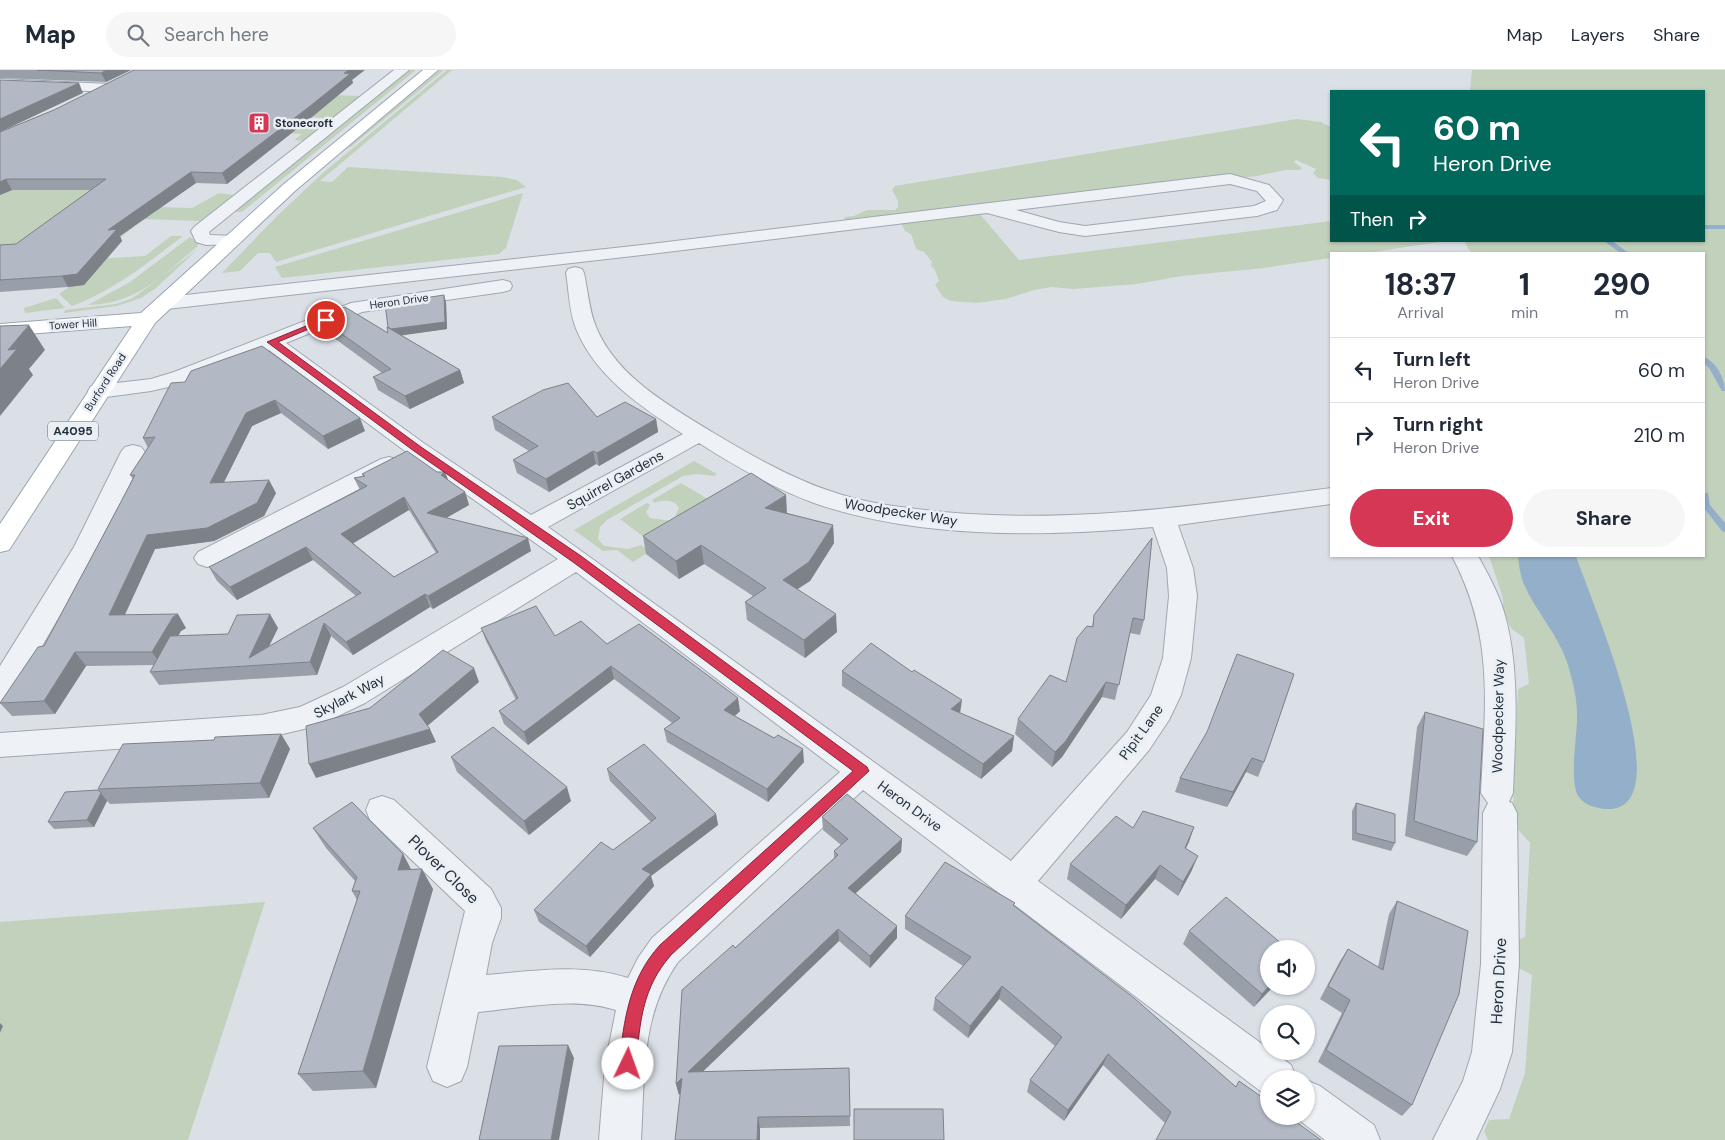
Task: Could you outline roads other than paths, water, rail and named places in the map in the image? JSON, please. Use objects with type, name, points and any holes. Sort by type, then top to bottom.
[{"type":"main road","name":"Burford Road","points":[[0,544],[147,319],[167,303],[232,240],[325,157],[431,70]]},
{"type":"main road","name":"Tower Hill","points":[[0,330],[147,319]]},
{"type":"street","points":[[232,240],[206,240],[202,238],[200,230],[402,70]]},
{"type":"street","points":[[3,79],[110,88]]},
{"type":"street","points":[[85,100],[123,82]]},
{"type":"street","points":[[167,303],[642,250],[985,208],[1230,179],[1254,184],[1267,190],[1275,200],[1271,206],[1257,211],[1084,231],[1067,230],[1009,211],[985,208]]},
{"type":"street","name":"Woodpecker Way","points":[[575,273],[585,327],[599,353],[635,389],[699,434],[749,464],[798,487],[841,502],[869,509],[935,519],[986,524],[1096,523],[1163,518],[1279,505],[1330,496]]},
{"type":"street","name":"Heron Drive","points":[[99,390],[151,385],[182,377],[358,307],[503,286]]},
{"type":"street","name":"Heron Drive","points":[[271,342],[417,449],[577,559],[1265,1070]]},
{"type":"street","name":"Squirrel Gardens","points":[[531,526],[699,434]]},
{"type":"street","points":[[207,558],[417,449]]},
{"type":"street","points":[[0,690],[86,547],[133,452]]},
{"type":"street","name":"Pipit Lane","points":[[1014,883],[1138,741],[1158,712],[1166,695],[1177,658],[1183,596],[1180,568],[1163,518]]},
{"type":"street","name":"Woodpecker Way","points":[[1466,557],[1489,603],[1499,648],[1498,803]]},
{"type":"street","name":"Skylark Way","points":[[0,746],[262,727],[306,718],[354,696],[577,559]]},
{"type":"street","points":[[620,1140],[629,1038],[638,999],[652,965],[665,950],[862,771]]},
{"type":"street","name":"Heron Drive","points":[[1454,1140],[1480,1089],[1492,1052],[1500,964],[1498,803]]},
{"type":"street","name":"Plover Close","points":[[382,810],[478,900],[483,908],[483,918],[474,943],[447,1067]]},
{"type":"street","points":[[462,995],[572,986],[606,989],[638,999]]},
{"type":"street","points":[[1315,1107],[1359,1140]]},
{"type":"water","points":[[1518,557],[1576,557],[1611,652],[1625,697],[1634,740],[1636,777],[1628,801],[1605,809],[1587,804],[1579,797],[1574,780],[1577,723],[1576,701],[1567,662],[1563,651],[1528,593],[1520,573]]},
{"type":"waterway","points":[[1705,227],[1725,227]]},
{"type":"waterway","points":[[1609,242],[1624,252]]},
{"type":"waterway","points":[[1705,360],[1712,367],[1725,389]]},
{"type":"waterway","points":[[1705,495],[1706,505],[1725,529]]},
{"type":"place","name":"Stonecroft","points":[[259,123]]}]
